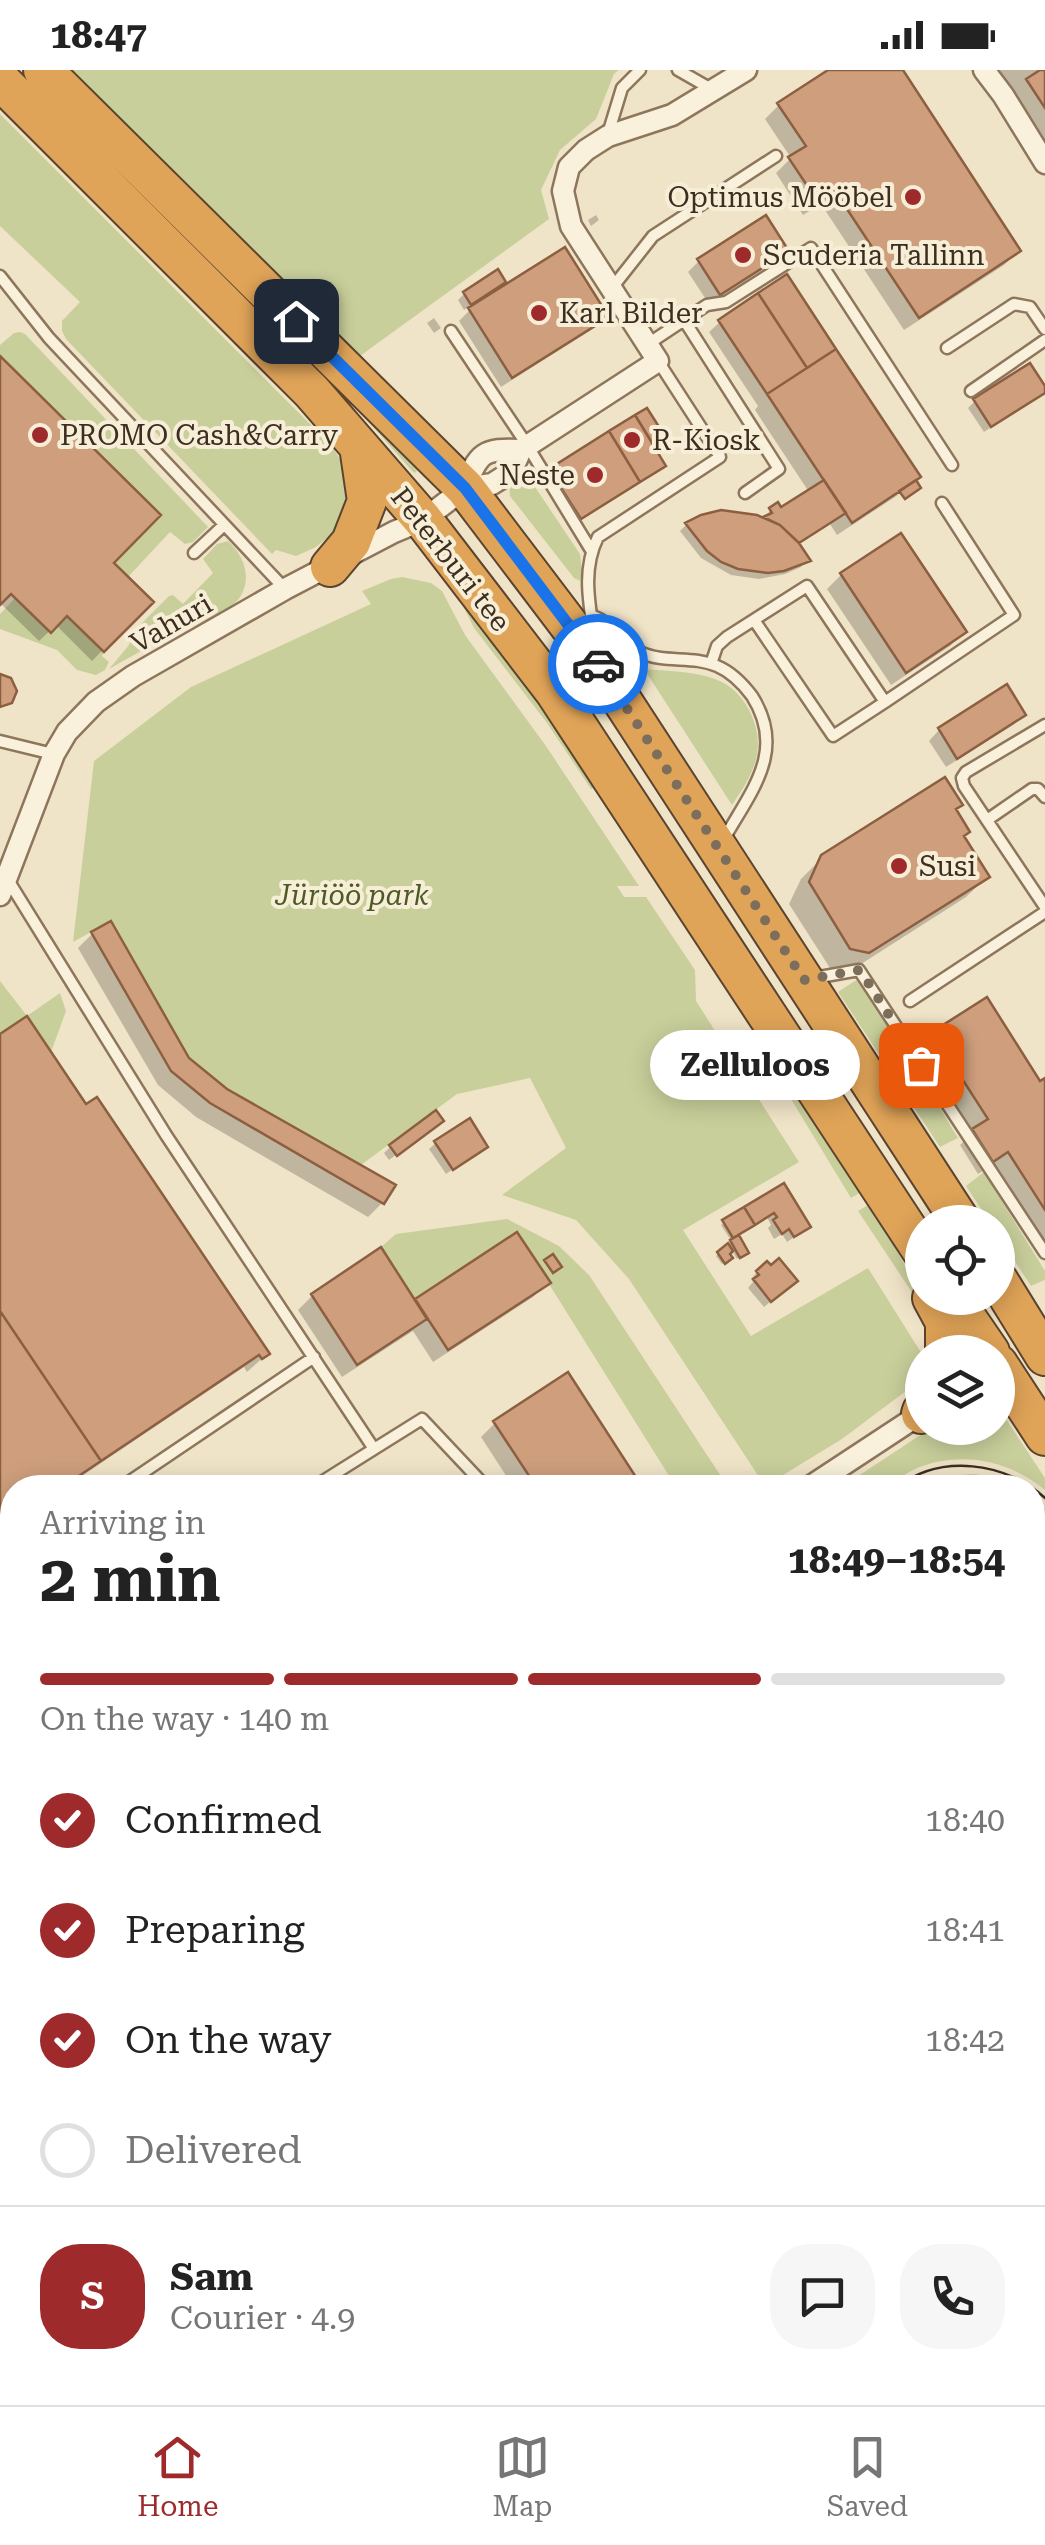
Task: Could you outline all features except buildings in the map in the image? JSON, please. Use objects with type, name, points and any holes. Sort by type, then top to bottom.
[{"type":"highway","name":"Peterburi tee","points":[[42,70],[465,488],[597,662],[949,1205]]},
{"type":"highway","name":"Peterburi tee","points":[[0,80],[312,392],[424,520],[554,692],[905,1224]]},
{"type":"highway","points":[[330,566],[351,542],[367,501],[359,446]]},
{"type":"highway","points":[[880,1186],[905,1242]]},
{"type":"highway","points":[[975,1315],[1018,1351]]},
{"type":"highway","points":[[1008,1315],[1045,1436]]},
{"type":"street","points":[[652,352],[571,226],[564,191],[569,167],[608,136],[672,115],[746,70]]},
{"type":"street","points":[[984,70],[1045,163]]},
{"type":"street","name":"Vahuri","points":[[4,887],[54,754],[67,732],[96,702],[133,676],[285,589],[424,520],[465,488],[492,484],[511,472],[524,448],[652,352]]},
{"type":"street","points":[[828,1475],[905,1423]]},
{"type":"lane","points":[[608,136],[622,88],[640,70]]},
{"type":"lane","points":[[678,70],[714,90]]},
{"type":"lane","points":[[611,289],[652,236],[776,156]]},
{"type":"lane","points":[[597,662],[587,584],[598,537],[720,457],[652,352],[684,320],[707,304],[726,302],[811,248],[952,465]]},
{"type":"lane","points":[[2,282],[285,589]]},
{"type":"lane","points":[[947,348],[1014,304],[1030,308],[1045,329]]},
{"type":"lane","points":[[684,320],[779,469],[746,493]]},
{"type":"lane","points":[[451,330],[592,550]]},
{"type":"lane","points":[[971,391],[1045,340]]},
{"type":"lane","points":[[754,620],[833,736],[1014,615],[942,503]]},
{"type":"lane","points":[[194,554],[224,525]]},
{"type":"lane","points":[[711,664],[717,646],[727,637],[807,586],[885,702]]},
{"type":"lane","points":[[591,615],[613,626],[641,652],[718,666],[748,691],[764,722],[766,756],[762,773],[719,849]]},
{"type":"lane","points":[[910,1001],[1045,910],[962,778],[1045,725]]},
{"type":"lane","points":[[0,742],[54,754]]},
{"type":"lane","points":[[987,820],[1032,789],[1038,789],[1045,797]]},
{"type":"lane","points":[[4,887],[374,1449]]},
{"type":"lane","points":[[804,980],[860,970],[1045,1253]]},
{"type":"lane","points":[[139,1475],[314,1358]]},
{"type":"lane","points":[[333,1475],[422,1419],[475,1475]]},
{"type":"green space","points":[[10,70],[19,70],[343,387],[417,471],[412,471],[344,394],[262,320]]},
{"type":"green space","points":[[72,70],[619,70],[596,119],[560,150],[541,190],[549,219],[360,356]]},
{"type":"green space","points":[[0,114],[330,444],[349,472],[352,495],[335,532],[316,547],[296,556],[276,550],[272,554],[66,339],[62,321],[80,302],[0,226]]},
{"type":"green space","points":[[20,332],[208,527],[193,542],[185,544],[170,532],[128,577],[114,563],[161,514],[0,356],[0,345]]},
{"type":"green space","points":[[520,478],[535,487],[580,554],[580,581],[510,496],[509,483]]},
{"type":"green space","points":[[228,541],[243,563],[246,579],[235,603],[109,669],[129,645],[132,633],[169,596],[183,604],[213,573],[203,559],[217,544]]},
{"type":"green space","name":"Jüriöö park","points":[[402,577],[431,583],[442,591],[465,635],[546,746],[639,886],[617,886],[624,897],[646,897],[695,970],[696,1001],[799,1162],[683,1230],[751,1336],[868,1268],[910,1335],[905,1335],[905,1392],[842,1439],[783,1475],[758,1475],[629,1279],[576,1220],[502,1195],[566,1148],[530,1078],[457,1094],[361,1165],[227,1089],[189,1058],[111,921],[73,942],[94,761],[191,687],[371,604],[362,591]]},
{"type":"green space","points":[[455,590],[540,702],[595,788],[591,789],[547,723],[474,628]]},
{"type":"green space","points":[[15,598],[51,632],[67,616],[104,652],[102,656],[109,662],[105,670],[96,675],[77,670],[57,650],[0,629],[0,614]]},
{"type":"green space","points":[[644,669],[715,679],[731,687],[746,705],[755,724],[758,748],[747,782],[732,805]]},
{"type":"green space","points":[[858,979],[958,1138],[940,1147],[838,992]]},
{"type":"green space","points":[[0,981],[27,1016],[0,1034]]},
{"type":"green space","points":[[60,993],[66,1011],[51,1052],[27,1016]]},
{"type":"green space","points":[[757,1043],[797,1090],[863,1191],[851,1198]]},
{"type":"green space","points":[[984,1172],[1004,1205],[979,1205],[966,1186]]},
{"type":"green space","points":[[870,1204],[905,1265],[905,1282],[858,1211]]},
{"type":"green space","points":[[507,1219],[559,1246],[589,1275],[720,1475],[668,1475],[517,1233],[415,1299],[381,1247],[396,1234]]},
{"type":"green space","points":[[1015,1222],[1045,1271],[1045,1280],[1031,1286],[1015,1261]]},
{"type":"green space","points":[[1015,1433],[1043,1475],[1023,1475],[999,1465],[964,1459],[930,1464],[905,1475],[860,1475],[905,1445],[1015,1445]]},
{"type":"tram line","points":[[918,1475],[952,1466],[972,1466],[1008,1475]]},
{"type":"way so far","points":[[598,664],[804,980],[860,970],[921,1065]]},
{"type":"place","name":"Optimus Mööbel","points":[[913,197]]},
{"type":"place","name":"Scuderia Tallinn","points":[[743,255]]},
{"type":"place","name":"Karl Bilder","points":[[539,313]]},
{"type":"place","name":"PROMO Cash&Carry","points":[[40,435]]},
{"type":"place","name":"R-Kiosk","points":[[632,440]]},
{"type":"place","name":"Neste","points":[[595,475]]},
{"type":"place","name":"Susi","points":[[899,866]]},
{"type":"place","name":"Zelluloos","points":[[921,1065]]},
{"type":"route","points":[[296,321],[465,488],[598,664]]}]
